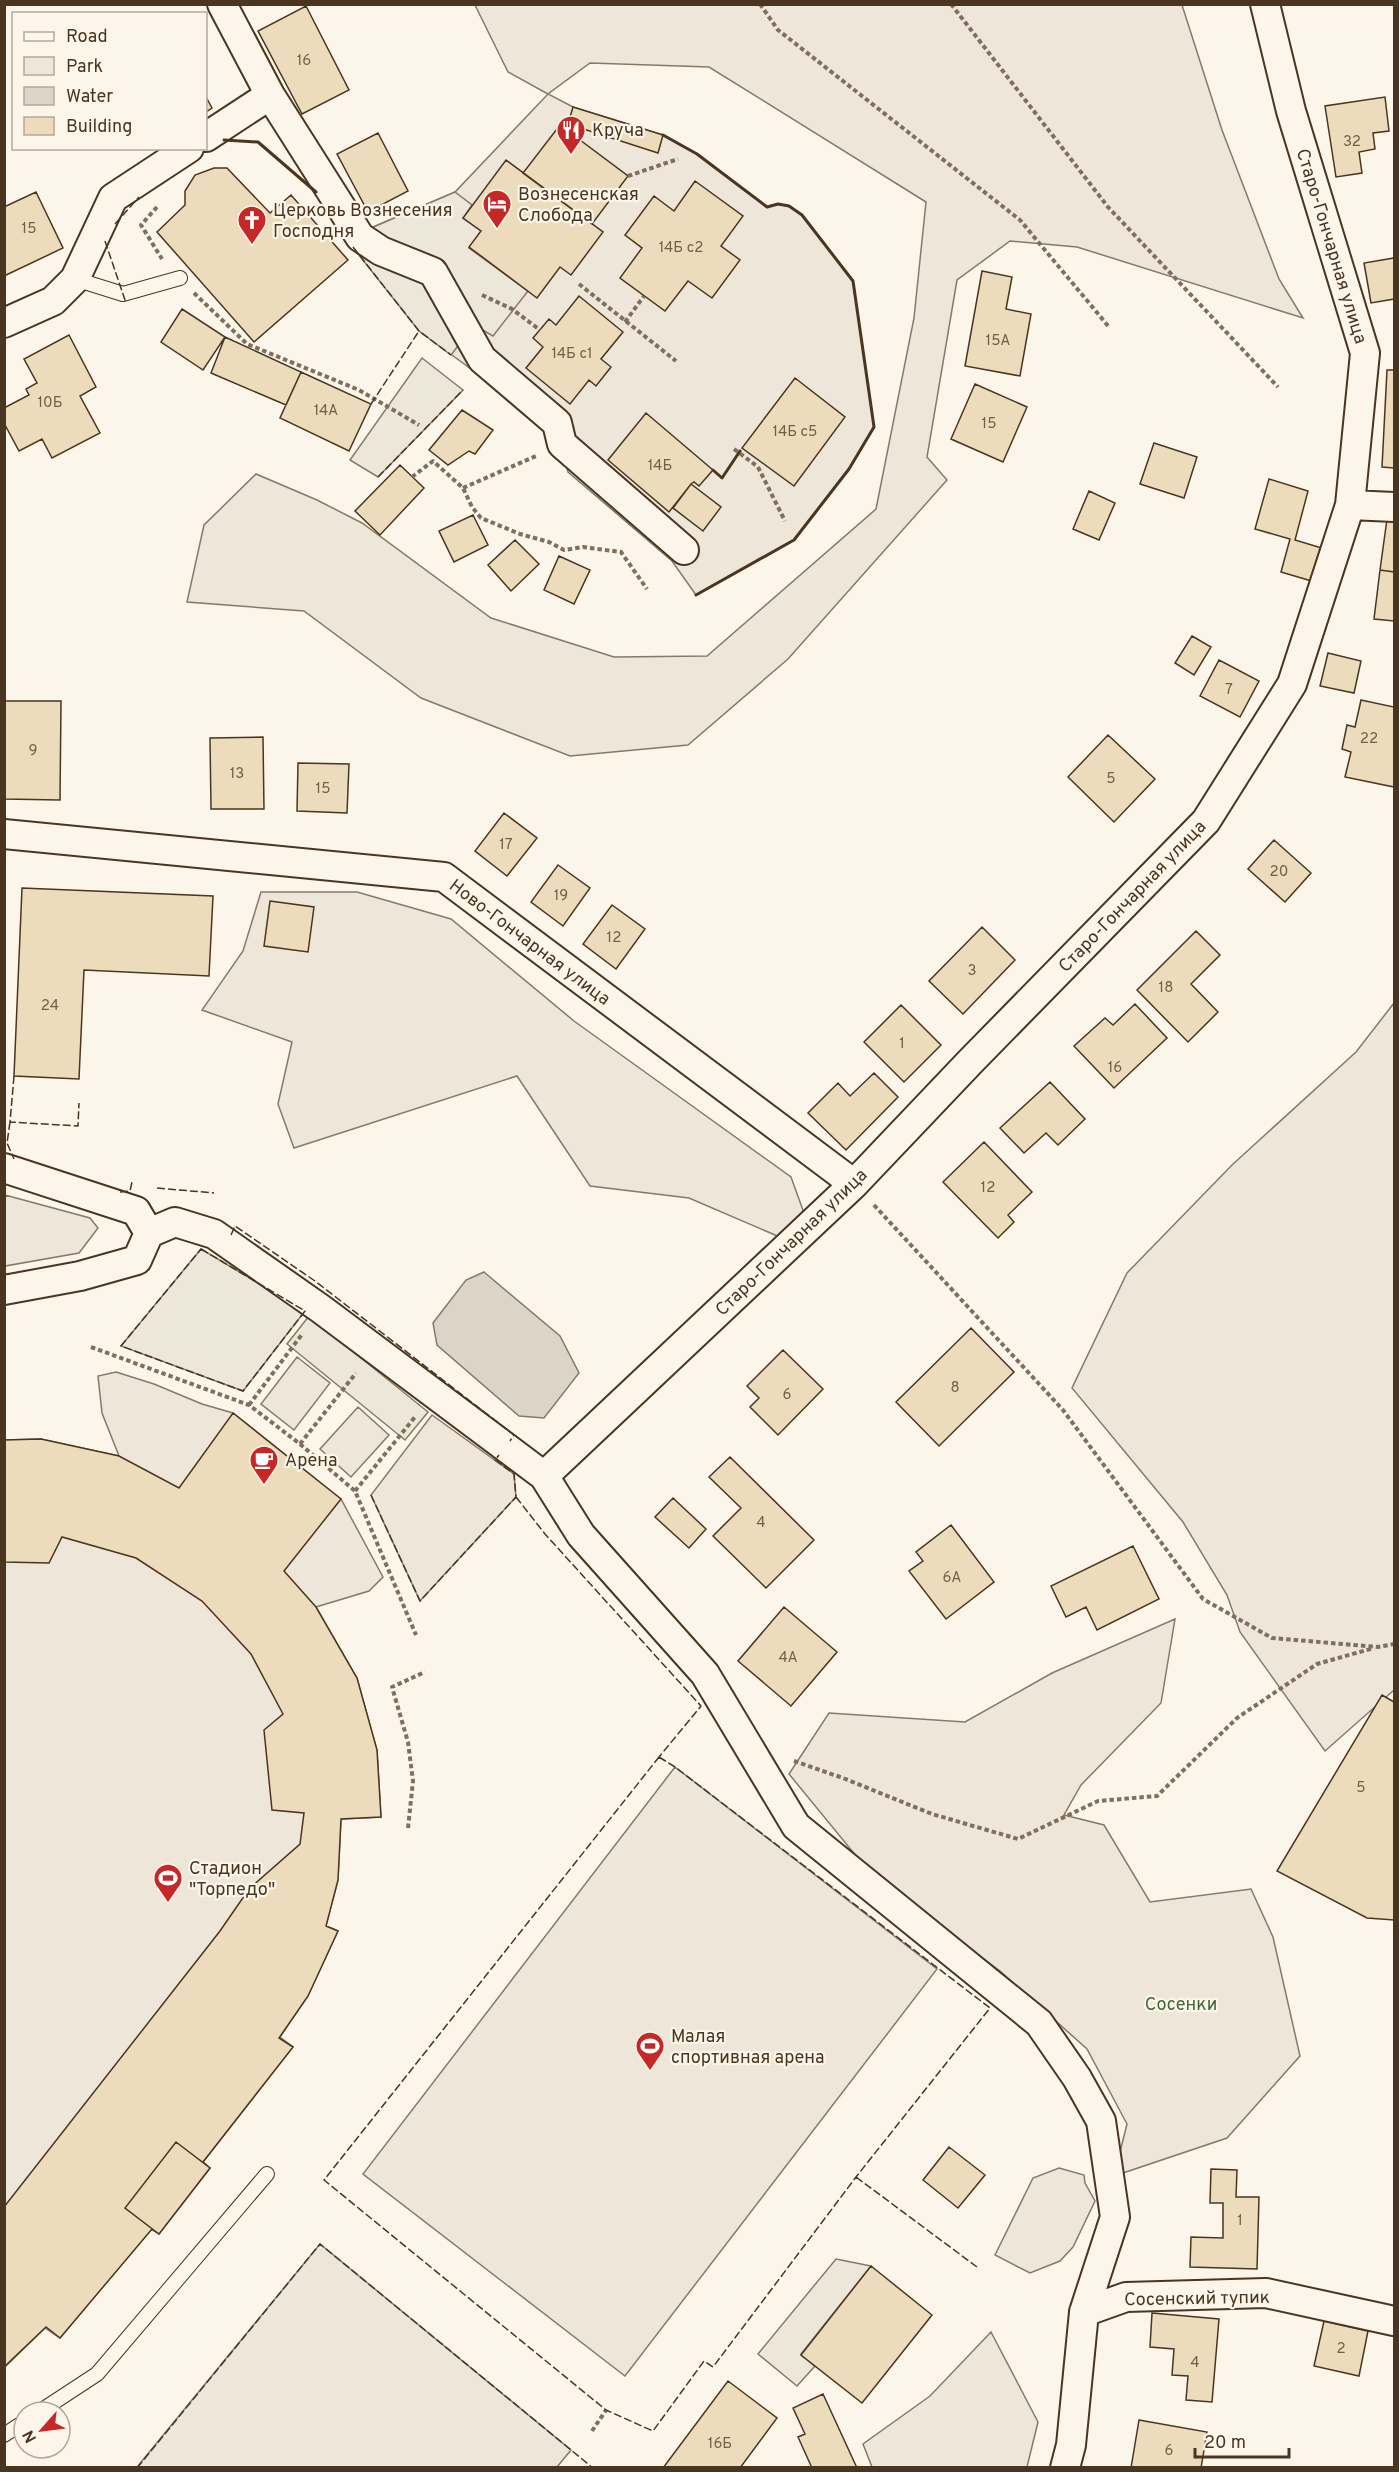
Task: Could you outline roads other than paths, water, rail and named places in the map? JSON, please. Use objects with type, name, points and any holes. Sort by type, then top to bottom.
[{"type":"street","points":[[222,4],[270,95],[360,237],[381,251],[433,272],[482,359],[557,423],[562,444],[684,550]]},
{"type":"street","name":"Старо-Гончарная улица","points":[[544,1476],[854,1184],[1206,821],[1292,684],[1350,505],[1365,353],[1291,111],[1265,4]]},
{"type":"street","points":[[207,137],[270,95]]},
{"type":"street","points":[[4,323],[53,301],[75,279],[113,198],[186,150]]},
{"type":"street","points":[[1350,505],[1395,507]]},
{"type":"street","name":"Ново-Гончарная улица","points":[[4,834],[444,877],[854,1184]]},
{"type":"street","points":[[4,1168],[136,1211],[149,1233]]},
{"type":"street","points":[[4,1290],[80,1276],[137,1260],[149,1233],[175,1221],[214,1234],[321,1309],[544,1476],[581,1535],[705,1674],[796,1826],[1039,2023],[1077,2078],[1101,2121],[1115,2217],[1084,2312],[1071,2445],[1065,2468]]},
{"type":"street","name":"Сосенский тупик","points":[[1084,2312],[1126,2296],[1266,2294],[1395,2321]]},
{"type":"lane","points":[[75,279],[123,294],[180,279]]},
{"type":"lane","points":[[57,2400],[97,2374],[267,2174]]},
{"type":"water","points":[[484,1272],[560,1336],[579,1373],[544,1418],[519,1416],[437,1345],[433,1323],[466,1280]]},
{"type":"place","name":"Круча","points":[[571,156]]},
{"type":"place","name":"Вознесенская Слобода","points":[[497,230]]},
{"type":"place","name":"Церковь Вознесения Господня","points":[[252,246]]},
{"type":"place","name":"Арена","points":[[264,1486]]},
{"type":"place","name":"Стадион \"Торпедо\"","points":[[168,1904]]},
{"type":"place","name":"Малая спортивная арена","points":[[650,2072]]},
{"type":"park label","name":"Сосенки","points":[[1181,2004]]}]
